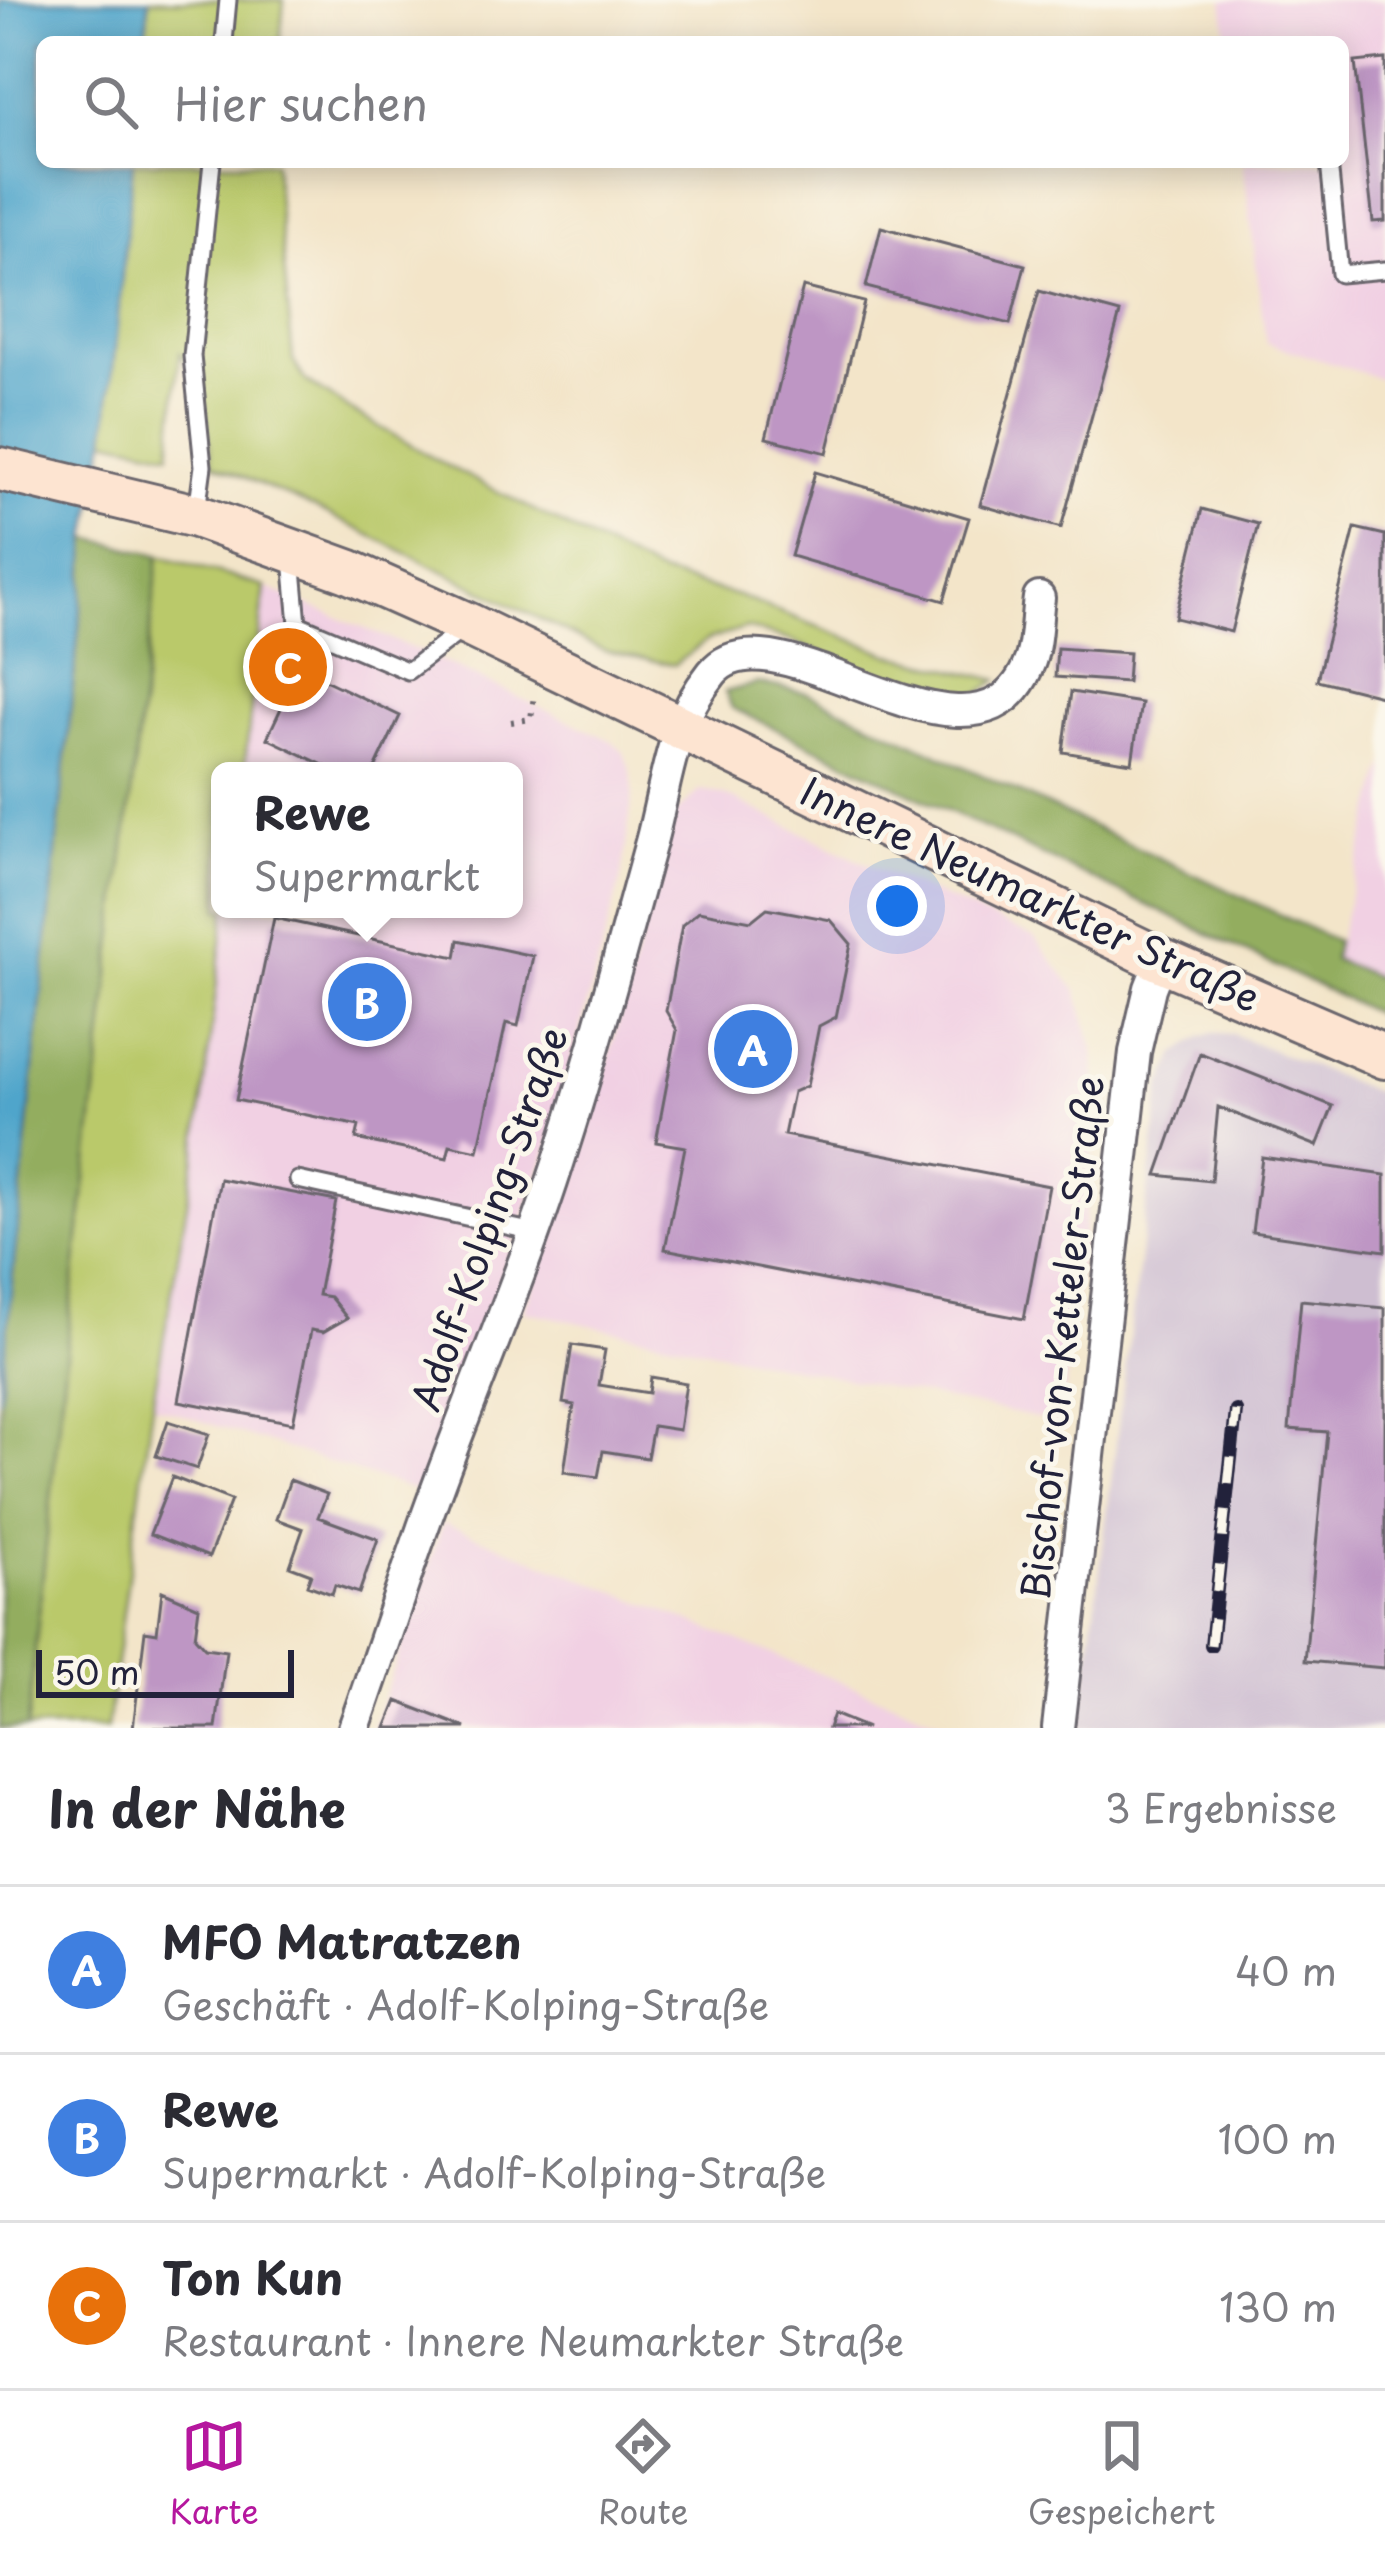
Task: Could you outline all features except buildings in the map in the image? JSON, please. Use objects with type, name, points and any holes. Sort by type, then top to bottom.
[{"type":"main road","name":"Innere Neumarkter Straße","points":[[0,470],[196,516],[291,549],[469,625],[1162,960],[1385,1057]]},
{"type":"street","points":[[677,728],[714,670],[731,658],[780,657],[919,706],[963,710],[999,701],[1019,682],[1031,657],[1039,598]]},
{"type":"street","name":"Adolf-Kolping-Straße","points":[[354,1728],[431,1504],[553,1179],[647,856],[677,728]]},
{"type":"street","name":"Bischof-von-Ketteler-Straße","points":[[1058,1728],[1135,1052],[1150,988],[1162,960]]},
{"type":"lane","points":[[225,36],[229,0]]},
{"type":"lane","points":[[196,516],[203,466],[192,356],[211,168]]},
{"type":"lane","points":[[1330,168],[1340,274],[1385,270]]},
{"type":"lane","points":[[291,549],[298,624],[408,671],[469,625]]},
{"type":"lane","points":[[298,1180],[534,1232]]},
{"type":"shaded area","points":[[1223,0],[1385,0],[1385,380],[1266,343],[1244,168],[1349,168],[1349,36],[1227,36]]},
{"type":"shaded area","points":[[265,587],[431,656],[612,741],[624,753],[631,772],[633,792],[622,875],[548,1149],[423,1493],[152,1405],[197,1147],[225,918],[523,918],[523,762],[245,762]]},
{"type":"shaded area","points":[[1385,763],[1385,981],[1333,959]]},
{"type":"shaded area","points":[[700,791],[723,794],[873,867],[1034,937],[1077,991],[1094,1050],[1096,1124],[1061,1423],[523,1311],[582,1155],[675,814]]},
{"type":"shaded area","points":[[1213,1033],[1232,1034],[1385,1096],[1385,1728],[1080,1728],[1161,1088],[1176,1054]]},
{"type":"shaded area","points":[[443,1523],[957,1728],[373,1728]]},
{"type":"green space","points":[[149,0],[284,0],[281,36],[146,36]]},
{"type":"green space","points":[[132,168],[275,168],[293,361],[305,380],[442,463],[657,573],[738,596],[892,655],[998,680],[973,698],[943,704],[789,640],[747,628],[707,640],[674,665],[605,651],[313,507],[213,464],[202,388],[180,353],[170,453],[106,439]]},
{"type":"green space","points":[[88,538],[159,555],[27,1728],[0,1728],[0,1399]]},
{"type":"green space","points":[[159,555],[265,587],[245,762],[211,762],[211,918],[225,918],[197,1146],[152,1405],[107,1728],[27,1728]]},
{"type":"green space","points":[[758,683],[807,693],[1336,941],[1333,959],[1385,981],[1385,1018],[732,708],[725,692]]},
{"type":"water","points":[[0,0],[149,0],[146,36],[36,36],[36,168],[132,168],[106,439],[88,538],[0,1399]]},
{"type":"railway","points":[[1211,1645],[1236,1411]]},
{"type":"place","name":"Ton Kun","points":[[288,667]]},
{"type":"place","name":"Rewe","points":[[367,1002]]},
{"type":"place","name":"MFO Matratzen","points":[[753,1049]]}]
